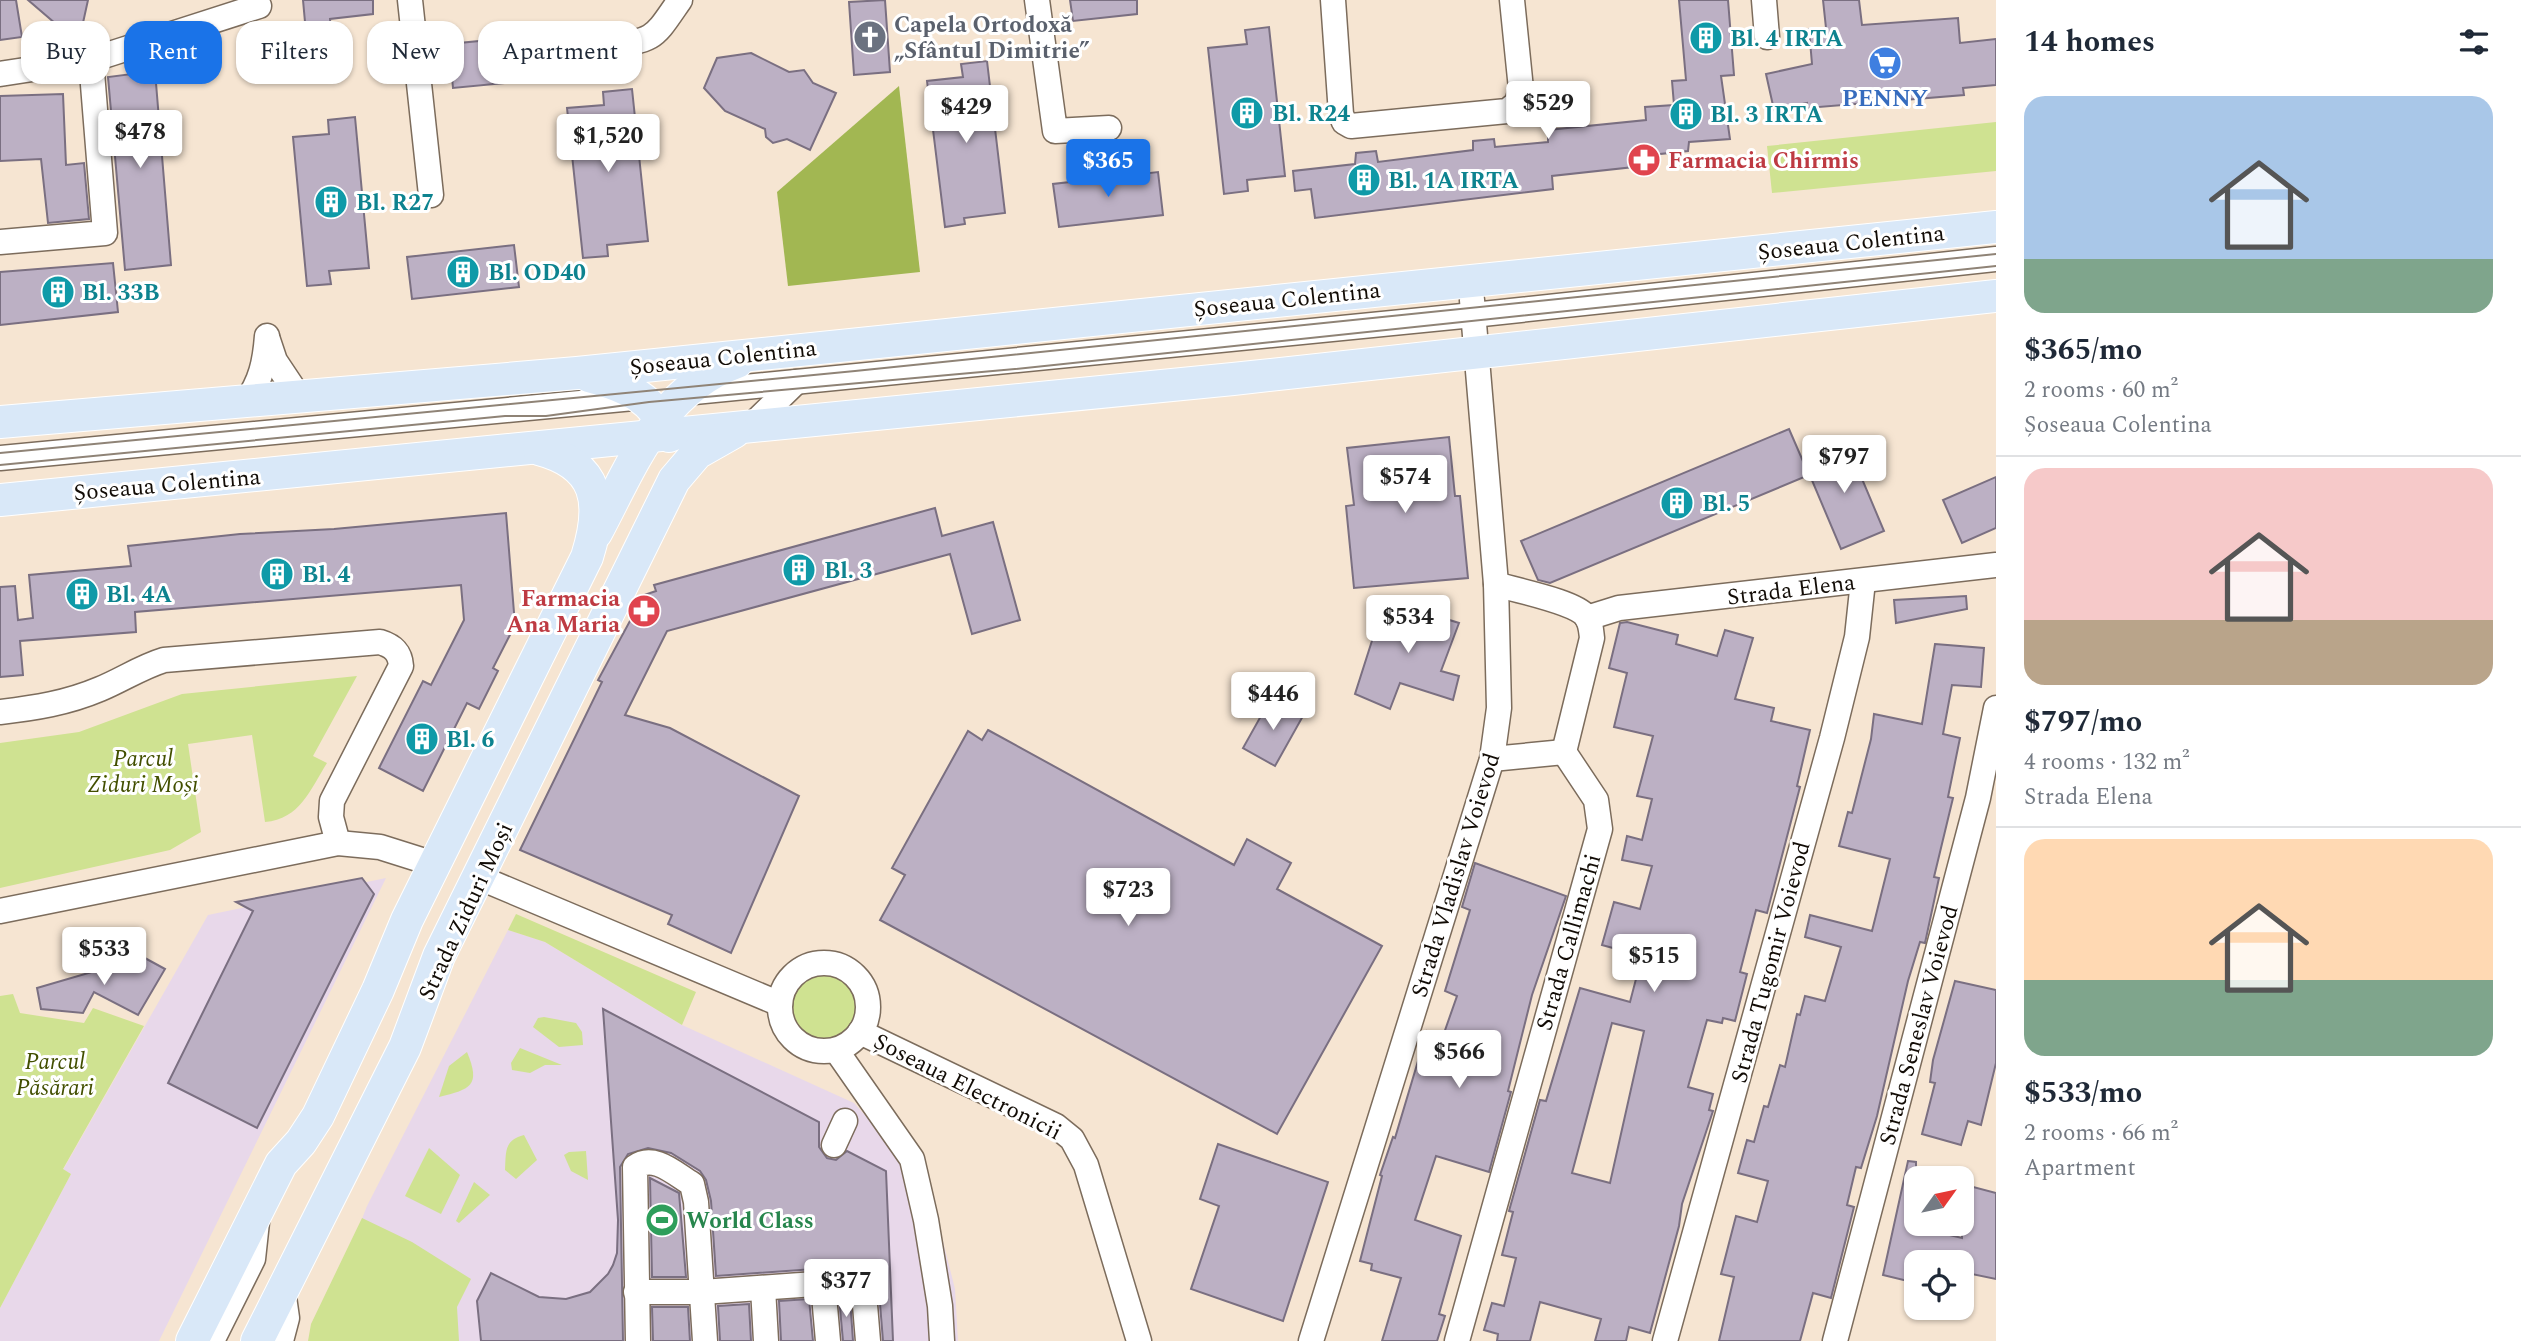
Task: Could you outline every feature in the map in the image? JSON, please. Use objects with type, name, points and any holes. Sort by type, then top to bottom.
[{"type":"main road","name":"Șoseaua Colentina","points":[[0,422],[578,373],[1996,227]]},
{"type":"main road","name":"Șoseaua Colentina","points":[[0,500],[537,449],[654,421],[752,425],[1477,353],[1996,296]]},
{"type":"main road","name":"Strada Ziduri Moși","points":[[192,1341],[281,1164],[318,1116],[379,990],[399,937],[434,864],[654,421],[713,373],[763,353]]},
{"type":"main road","name":"Șoseaua Colentina","points":[[578,373],[622,386],[654,421]]},
{"type":"main road","points":[[654,421],[673,452],[674,480]]},
{"type":"main road","name":"Șoseaua Colentina","points":[[674,480],[685,465],[709,444],[752,425]]},
{"type":"main road","name":"Strada Ziduri Moși","points":[[537,449],[569,460],[586,476],[595,500],[597,516],[593,540]]},
{"type":"main road","name":"Strada Ziduri Moși","points":[[257,1341],[405,1047],[439,956],[674,480]]},
{"type":"street","points":[[410,0],[431,195]]},
{"type":"street","points":[[642,42],[658,33],[680,0]]},
{"type":"street","points":[[1037,0],[1055,131],[1109,128]]},
{"type":"street","points":[[1333,0],[1341,114],[1343,122],[1351,126],[1507,111],[1517,103],[1521,89],[1512,0]]},
{"type":"street","points":[[1764,0],[1767,37]]},
{"type":"street","points":[[110,54],[259,6]]},
{"type":"street","points":[[0,74],[21,71]]},
{"type":"street","points":[[0,242],[106,233],[92,84]]},
{"type":"street","points":[[686,393],[1473,315],[1996,259]]},
{"type":"street","points":[[1470,280],[1473,315]]},
{"type":"street","name":"Strada Vladislav Voievod","points":[[1311,1341],[1492,759],[1499,696],[1496,584],[1473,315]]},
{"type":"street","points":[[246,402],[260,377],[265,361],[267,336],[275,361],[299,397]]},
{"type":"street","points":[[752,425],[796,382]]},
{"type":"street","points":[[0,458],[654,421]]},
{"type":"street","name":"Strada Elena","points":[[1587,618],[1619,608],[1996,565]]},
{"type":"street","name":"Strada Tugomir Voievod","points":[[1665,1341],[1832,738],[1857,637],[1863,581]]},
{"type":"street","points":[[1492,759],[1564,752],[1592,638],[1587,618],[1573,607],[1496,584]]},
{"type":"street","points":[[0,712],[53,705],[96,691],[164,660],[380,642],[390,645],[400,658],[401,666],[332,801],[331,817],[338,844]]},
{"type":"street","name":"Strada Seneslav Voievod","points":[[1835,1341],[1978,798],[1996,708]]},
{"type":"street","name":"Strada Callimachi","points":[[1457,1341],[1600,829],[1596,800],[1564,752]]},
{"type":"street","points":[[0,911],[338,844],[380,847],[434,864]]},
{"type":"street","points":[[478,877],[780,1004]]},
{"type":"street","points":[[818,964],[840,966],[852,973],[867,998],[868,1012],[860,1032],[848,1044],[836,1050],[818,1051],[797,1042],[782,1021],[780,1004],[786,984],[798,971],[818,964]]},
{"type":"street","name":"Șoseaua Electronicii","points":[[860,1032],[1056,1126],[1072,1139],[1086,1165],[1139,1341]]},
{"type":"street","points":[[836,1050],[904,1145],[915,1168],[921,1189],[940,1306],[942,1341]]},
{"type":"street","points":[[834,1145],[845,1121]]},
{"type":"street","points":[[638,1341],[635,1167],[642,1162],[656,1162],[692,1184],[705,1341]]},
{"type":"street","name":"Strada Ziduri Moși","points":[[212,1341],[253,1258],[259,1208]]},
{"type":"street","points":[[823,1284],[828,1341]]},
{"type":"street","points":[[636,1292],[702,1292],[823,1284],[858,1285],[864,1293],[868,1341]]},
{"type":"street","points":[[763,1288],[766,1341]]},
{"type":"street","points":[[281,1341],[287,1318],[283,1290]]},
{"type":"shaded area","points":[[386,878],[159,1341],[0,1341],[0,1308],[71,1174],[63,1170],[208,915]]},
{"type":"shaded area","points":[[508,930],[545,942],[682,1025],[854,1103],[929,1186],[955,1289],[958,1341],[314,1341],[367,1206]]},
{"type":"green space","points":[[899,86],[920,272],[788,286],[777,192]]},
{"type":"green space","points":[[1996,122],[1996,171],[1772,193],[1767,146]]},
{"type":"green space","name":"Parcul Ziduri Moși","points":[[357,676],[313,756],[327,763],[303,802],[287,815],[265,822],[252,735],[188,744],[201,832],[170,850],[0,888],[0,743],[79,732],[182,694]]},
{"type":"green space","points":[[516,914],[696,992],[682,1025],[545,942],[508,930]]},
{"type":"green space","points":[[824,963],[841,966],[855,976],[865,990],[868,1007],[865,1024],[855,1038],[841,1048],[824,1051],[807,1048],[793,1038],[783,1024],[780,1007],[783,990],[793,976],[807,966]]},
{"type":"green space","name":"Parcul Păsărari","points":[[13,994],[20,1013],[84,1023],[93,1008],[144,1026],[63,1169],[71,1174],[0,1308],[0,996]]},
{"type":"green space","points":[[538,1018],[576,1023],[582,1032],[583,1045],[559,1047],[533,1027]]},
{"type":"green space","points":[[520,1048],[562,1065],[545,1065],[530,1073],[512,1070],[511,1063]]},
{"type":"green space","points":[[467,1052],[473,1072],[470,1084],[459,1091],[439,1097],[449,1066]]},
{"type":"green space","points":[[524,1135],[537,1160],[516,1179],[505,1170],[506,1152],[513,1140]]},
{"type":"green space","points":[[429,1148],[460,1175],[441,1214],[405,1196]]},
{"type":"green space","points":[[586,1151],[588,1180],[571,1171],[564,1155]]},
{"type":"green space","points":[[474,1182],[490,1195],[459,1223],[456,1221]]},
{"type":"green space","points":[[362,1218],[412,1242],[471,1279],[457,1307],[459,1341],[308,1341],[311,1324]]},
{"type":"building","points":[[0,0],[16,0],[21,37],[0,40]]},
{"type":"building","points":[[28,0],[88,0],[83,21],[52,21]]},
{"type":"building","points":[[303,0],[373,0],[373,14],[330,21],[305,21]]},
{"type":"building","name":"Capela Ortodoxă „Sfântul Dimitrie”","points":[[885,0],[890,72],[854,75],[849,2]]},
{"type":"building","points":[[1070,0],[1137,0],[1137,14],[1073,21]]},
{"type":"building","points":[[1679,0],[1728,0],[1734,75],[1721,76],[1730,139],[1689,142],[1688,151],[1651,155],[1652,165],[1552,176],[1553,189],[1315,218],[1311,189],[1295,191],[1293,171],[1355,164],[1356,153],[1376,151],[1378,162],[1473,150],[1473,141],[1494,139],[1495,147],[1548,142],[1548,130],[1646,120],[1645,107],[1674,105],[1672,81],[1686,80]]},
{"type":"building","name":"PENNY","points":[[1823,0],[1859,0],[1862,25],[1958,18],[1960,43],[1996,39],[1996,85],[1963,88],[1964,95],[1807,108],[1807,103],[1774,110],[1766,74],[1812,64],[1809,29],[1826,28]]},
{"type":"building","name":"Bl. R24","points":[[1269,27],[1285,176],[1247,180],[1248,191],[1224,194],[1208,48],[1247,44],[1245,30]]},
{"type":"building","points":[[478,41],[478,84],[494,84],[453,88],[453,84],[464,84],[464,43]]},
{"type":"building","points":[[751,53],[789,72],[804,70],[813,83],[836,93],[810,150],[787,139],[773,143],[766,137],[765,129],[725,111],[704,88],[717,58]]},
{"type":"building","points":[[987,61],[1005,213],[964,218],[965,224],[945,227],[927,81],[963,77],[961,64]]},
{"type":"building","points":[[124,75],[124,84],[156,84],[171,265],[125,270],[110,77]]},
{"type":"building","points":[[632,89],[648,241],[607,245],[608,256],[583,258],[567,108],[604,105],[603,92]]},
{"type":"building","points":[[63,94],[66,165],[84,163],[89,219],[48,223],[41,159],[0,161],[0,96]]},
{"type":"building","name":"Bl. R27","points":[[355,117],[369,268],[329,271],[331,284],[307,286],[293,137],[329,134],[328,120]]},
{"type":"building","points":[[1158,172],[1163,215],[1059,227],[1053,184]]},
{"type":"building","name":"Bl. OD40","points":[[514,245],[519,287],[412,299],[407,257]]},
{"type":"building","name":"Bl. 33B","points":[[113,263],[118,312],[0,325],[0,272]]},
{"type":"building","name":"Bl. 5","points":[[1789,429],[1809,475],[1550,583],[1538,580],[1521,541]]},
{"type":"building","points":[[1449,437],[1455,496],[1460,496],[1468,578],[1354,588],[1346,506],[1354,505],[1347,448]]},
{"type":"building","points":[[1846,441],[1884,531],[1841,549],[1803,459]]},
{"type":"building","points":[[1996,477],[1996,528],[1962,543],[1943,500]]},
{"type":"building","points":[[935,508],[942,536],[993,522],[1020,620],[972,634],[950,554],[667,631],[625,715],[670,728],[799,796],[731,953],[668,924],[672,915],[520,850],[602,682],[598,680],[644,595],[656,591],[654,585]]},
{"type":"building","points":[[506,513],[515,625],[493,668],[498,671],[479,709],[467,703],[423,791],[379,768],[423,681],[431,685],[464,620],[461,585],[135,612],[136,632],[20,641],[23,675],[0,677],[0,587],[15,586],[18,620],[33,618],[29,575],[131,566],[128,546],[240,534],[334,529]]},
{"type":"building","points":[[1966,596],[1967,609],[1896,623],[1894,600]]},
{"type":"building","points":[[1385,600],[1459,623],[1441,671],[1459,676],[1453,700],[1400,683],[1390,709],[1355,694]]},
{"type":"building","points":[[1627,622],[1678,635],[1676,644],[1717,656],[1725,630],[1753,638],[1735,699],[1774,708],[1771,721],[1810,730],[1797,786],[1800,787],[1767,913],[1756,910],[1740,972],[1747,974],[1735,1021],[1723,1018],[1722,1023],[1707,1020],[1688,1087],[1713,1094],[1709,1110],[1713,1111],[1682,1204],[1679,1226],[1650,1333],[1629,1327],[1626,1341],[1595,1341],[1601,1319],[1540,1302],[1530,1341],[1497,1341],[1498,1334],[1484,1330],[1492,1303],[1504,1306],[1516,1258],[1502,1255],[1513,1212],[1509,1211],[1540,1100],[1546,1101],[1580,988],[1630,1002],[1642,956],[1602,945],[1614,902],[1640,909],[1652,866],[1622,860],[1627,836],[1642,840],[1652,799],[1637,796],[1653,736],[1614,727],[1627,673],[1609,668],[1620,623]],"holes":[[[1612,1023],[1644,1031],[1610,1183],[1572,1173]]]},
{"type":"building","points":[[1935,644],[1984,648],[1981,687],[1952,685],[1943,734],[1960,738],[1948,797],[1953,798],[1934,877],[1939,878],[1925,943],[1920,942],[1908,981],[1877,1116],[1861,1168],[1856,1167],[1847,1205],[1854,1207],[1831,1298],[1813,1293],[1800,1341],[1719,1341],[1734,1277],[1721,1274],[1736,1216],[1757,1222],[1768,1181],[1738,1173],[1747,1140],[1754,1142],[1780,1065],[1785,1067],[1797,1014],[1800,1015],[1805,996],[1825,1001],[1841,947],[1805,937],[1810,915],[1872,931],[1890,859],[1839,846],[1848,812],[1852,813],[1871,739],[1874,714],[1922,724]]},
{"type":"building","points":[[1271,698],[1303,716],[1275,766],[1243,748]]},
{"type":"building","points":[[988,730],[1234,865],[1247,839],[1291,863],[1277,889],[1382,946],[1277,1134],[880,920],[905,875],[892,868],[968,731],[982,740]]},
{"type":"building","points":[[1475,863],[1566,896],[1532,995],[1508,1091],[1511,1092],[1489,1172],[1436,1156],[1415,1220],[1461,1236],[1439,1314],[1445,1316],[1437,1341],[1382,1341],[1401,1278],[1371,1270],[1372,1264],[1360,1261],[1382,1176],[1380,1175],[1393,1137],[1395,1138],[1427,1031],[1443,1036],[1457,996],[1445,991],[1470,910],[1462,907]]},
{"type":"building","points":[[362,878],[374,894],[257,1128],[168,1083],[253,911],[236,902]]},
{"type":"building","points":[[143,957],[165,969],[138,1015],[94,992],[83,1013],[41,1009],[37,988]]},
{"type":"building","points":[[1955,981],[1996,990],[1996,1063],[1981,1125],[1968,1121],[1961,1145],[1922,1134],[1935,1083],[1930,1082],[1933,1060]]},
{"type":"building","points":[[603,1009],[819,1122],[819,1147],[827,1158],[836,1160],[847,1151],[886,1171],[893,1341],[883,1341],[879,1291],[870,1276],[861,1270],[842,1267],[716,1276],[711,1201],[706,1180],[700,1171],[671,1153],[648,1148],[628,1154],[620,1167],[623,1341],[481,1341],[477,1301],[491,1273],[539,1297],[566,1299],[590,1292],[613,1265],[617,1253],[618,1220]]},
{"type":"building","points":[[1218,1144],[1328,1182],[1283,1321],[1191,1289],[1219,1206],[1200,1199]]},
{"type":"building","points":[[1908,1161],[1916,1162],[1916,1166],[1907,1166]]},
{"type":"building","points":[[650,1178],[679,1193],[686,1277],[652,1277]]},
{"type":"building","points":[[1904,1179],[1904,1236],[1974,1236],[1974,1187],[1996,1193],[1996,1279],[1974,1274],[1974,1250],[1904,1250],[1904,1280],[1883,1275]]},
{"type":"building","points":[[839,1297],[850,1298],[853,1341],[843,1341]]},
{"type":"building","points":[[809,1299],[813,1341],[781,1341],[779,1301]]},
{"type":"building","points":[[749,1304],[751,1341],[720,1341],[718,1306]]},
{"type":"building","points":[[652,1307],[688,1307],[690,1341],[653,1341]]},
{"type":"tram line","points":[[0,453],[855,371],[1996,254]]},
{"type":"tram line","points":[[0,465],[505,416],[546,416],[649,402],[1015,369],[1996,266]]},
{"type":"place","name":"Capela Ortodoxă „Sfântul Dimitrie”","points":[[870,37]]},
{"type":"place","name":"Bl. 4 IRTA","points":[[1706,38]]},
{"type":"place","name":"PENNY","points":[[1885,63]]},
{"type":"place","name":"Bl. R24","points":[[1247,113]]},
{"type":"place","name":"Bl. 3 IRTA","points":[[1686,114]]},
{"type":"place","name":"Farmacia Chirmis","points":[[1644,160]]},
{"type":"place","name":"Bl. 1A IRTA","points":[[1364,180]]},
{"type":"place","name":"Bl. R27","points":[[331,202]]},
{"type":"place","name":"Bl. OD40","points":[[463,272]]},
{"type":"place","name":"Bl. 33B","points":[[58,292]]},
{"type":"place","name":"Bl. 5","points":[[1677,503]]},
{"type":"place","name":"Bl. 3","points":[[799,570]]},
{"type":"place","name":"Bl. 4","points":[[277,574]]},
{"type":"place","name":"Bl. 4A","points":[[82,594]]},
{"type":"place","name":"Farmacia Ana Maria","points":[[644,611]]},
{"type":"place","name":"Bl. 6","points":[[422,739]]},
{"type":"place","name":"World Class","points":[[662,1220]]}]
